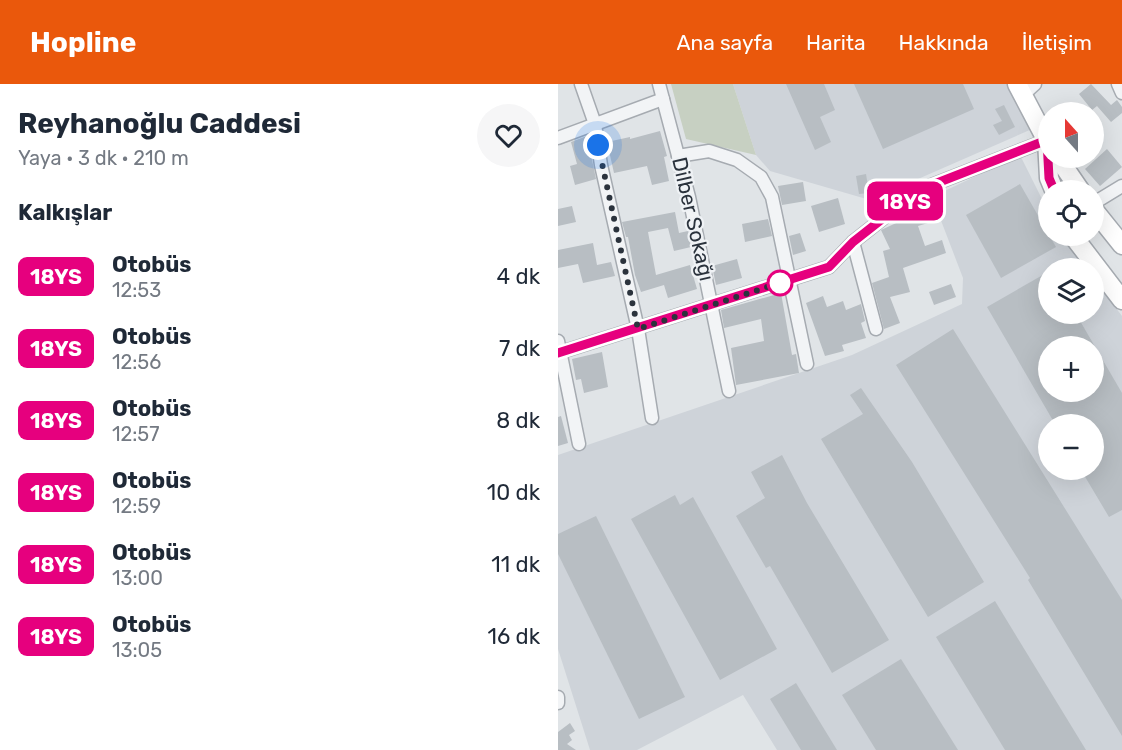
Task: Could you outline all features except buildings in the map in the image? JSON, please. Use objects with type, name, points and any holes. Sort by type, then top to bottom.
[{"type":"street","points":[[581,84],[595,124],[601,165],[638,329],[652,418]]},
{"type":"street","name":"Dilber Sokağı","points":[[659,84],[691,207],[729,391]]},
{"type":"street","points":[[1118,84],[1122,93]]},
{"type":"street","points":[[1025,88],[1038,118]]},
{"type":"street","points":[[558,138],[663,99]]},
{"type":"street","points":[[579,444],[559,349],[638,329],[829,267],[853,242],[919,190],[1038,145]]},
{"type":"street","points":[[678,156],[709,150],[737,159],[761,177],[772,198],[807,364]]},
{"type":"street","points":[[1104,198],[1122,186]]},
{"type":"street","points":[[1104,222],[1122,245]]},
{"type":"street","points":[[853,242],[876,329]]},
{"type":"street","points":[[1081,246],[1122,300]]},
{"type":"shaded area","points":[[733,84],[1007,84],[1032,129],[870,200],[770,171],[756,155]]},
{"type":"shaded area","points":[[1020,155],[1038,191],[1038,246],[1068,246],[1078,258],[1038,258],[1038,324],[1104,324],[1104,292],[1122,316],[1122,750],[777,750],[743,695],[637,750],[590,750],[558,649],[558,455],[852,355],[962,304],[963,278],[932,197]]},
{"type":"green space","points":[[671,84],[733,84],[756,155],[686,139]]},
{"type":"bus line","name":"18YS","points":[[558,353],[829,267],[853,242],[919,190],[1047,140],[1050,180]]},
{"type":"route","points":[[598,145],[638,329],[789,280],[780,283]]}]
